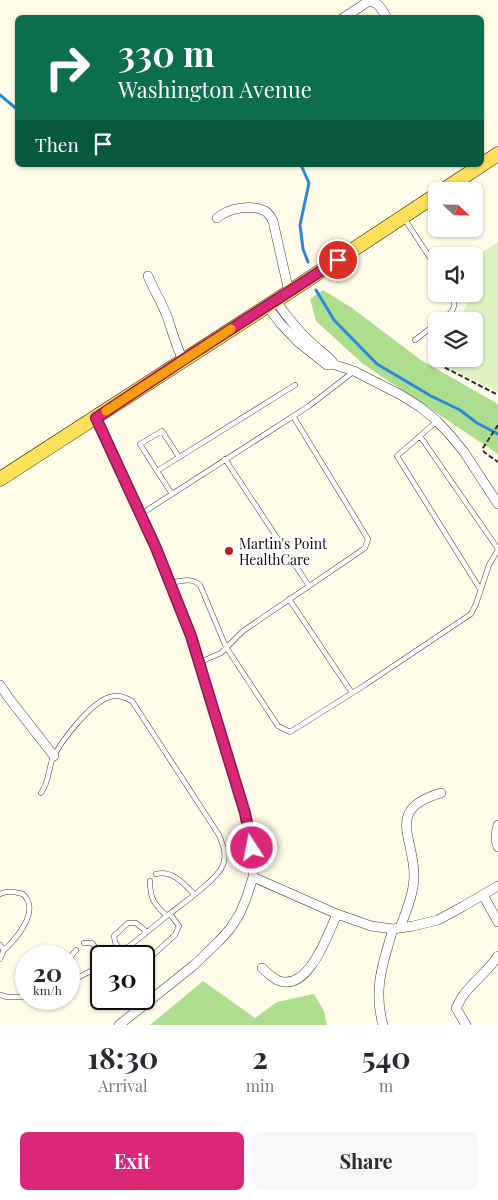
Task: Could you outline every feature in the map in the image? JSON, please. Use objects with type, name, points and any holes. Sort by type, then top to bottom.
[{"type":"main road","points":[[484,163],[498,154]]},
{"type":"main road","points":[[455,182],[478,167]]},
{"type":"main road","points":[[0,479],[428,200]]},
{"type":"street","points":[[347,15],[369,0],[380,6],[385,15]]},
{"type":"street","points":[[217,218],[223,213],[240,208],[256,208],[267,212],[273,221],[289,292]]},
{"type":"street","points":[[148,276],[168,319],[177,349],[183,360]]},
{"type":"street","points":[[271,304],[280,323],[306,350],[327,365],[335,365],[354,371],[402,395],[437,421],[464,452],[498,504]]},
{"type":"street","points":[[96,418],[171,583],[200,662],[250,830],[252,848],[253,876],[246,899],[230,929],[193,966],[120,1025]]},
{"type":"street","points":[[0,685],[54,756]]},
{"type":"street","points":[[0,703],[8,697]]},
{"type":"street","points":[[383,1025],[378,999],[379,982],[396,929],[405,914],[412,891],[414,875],[406,822],[409,812],[421,801],[441,794]]},
{"type":"street","points":[[498,825],[496,841],[498,847]]},
{"type":"street","points":[[253,876],[336,914],[371,926],[396,929],[438,920],[498,886]]},
{"type":"street","points":[[483,895],[498,922]]},
{"type":"street","points":[[262,968],[279,981],[290,982],[299,978],[316,958],[336,914]]},
{"type":"street","points":[[466,1025],[456,1008],[461,998],[491,967],[498,956]]},
{"type":"lane","points":[[403,217],[428,255]]},
{"type":"lane","points":[[415,340],[428,330]]},
{"type":"lane","points":[[141,514],[309,406],[354,371]]},
{"type":"lane","points":[[157,471],[295,385]]},
{"type":"lane","points":[[200,662],[221,653],[243,631],[365,548],[368,539],[292,416]]},
{"type":"lane","points":[[437,421],[397,456],[480,589]]},
{"type":"lane","points":[[172,494],[140,444],[162,431],[179,457]]},
{"type":"lane","points":[[171,583],[191,580],[196,581],[200,585],[226,648],[278,726],[290,732],[471,614],[476,604],[489,565],[498,550],[420,436]]},
{"type":"lane","points":[[225,459],[309,586]]},
{"type":"lane","points":[[289,599],[352,693]]},
{"type":"lane","points":[[41,792],[46,785],[52,760],[70,732],[101,701],[110,697],[122,696],[132,701],[219,835],[225,854],[224,863],[220,871],[131,945]]},
{"type":"lane","points":[[156,874],[171,875],[180,880],[194,894]]},
{"type":"lane","points":[[150,881],[152,899],[179,926],[175,935],[155,953]]},
{"type":"lane","points":[[0,894],[14,891],[23,894],[28,901],[29,910],[15,939],[4,950],[0,959]]},
{"type":"lane","points":[[117,945],[114,936],[128,923],[136,923],[147,932]]},
{"type":"lane","points":[[84,943],[92,943],[94,945]]},
{"type":"lane","points":[[0,945],[4,950]]},
{"type":"lane","points":[[0,995],[15,997]]},
{"type":"path","points":[[444,367],[498,395]]},
{"type":"path","points":[[498,425],[484,446],[484,452],[498,462]]},
{"type":"green space","points":[[498,242],[498,392],[447,367],[483,367],[483,312],[463,312],[468,302],[483,302],[483,252]]},
{"type":"green space","points":[[323,290],[352,308],[428,364],[428,367],[433,367],[498,404],[498,454],[363,364],[316,321],[310,299]]},
{"type":"green space","points":[[203,981],[255,1018],[277,1002],[314,994],[324,1011],[327,1025],[150,1025]]},
{"type":"waterway","points":[[0,95],[15,108]]},
{"type":"waterway","points":[[302,167],[309,183],[300,225],[303,249],[308,262]]},
{"type":"waterway","points":[[316,290],[334,320],[377,364],[431,396],[460,410],[477,423],[498,434]]},
{"type":"slow traffic","points":[[106,411],[231,329]]},
{"type":"place","name":"Martin's Point HealthCare","points":[[229,551]]},
{"type":"route","points":[[252,848],[250,830],[191,636],[156,548],[96,418],[338,260]]}]
